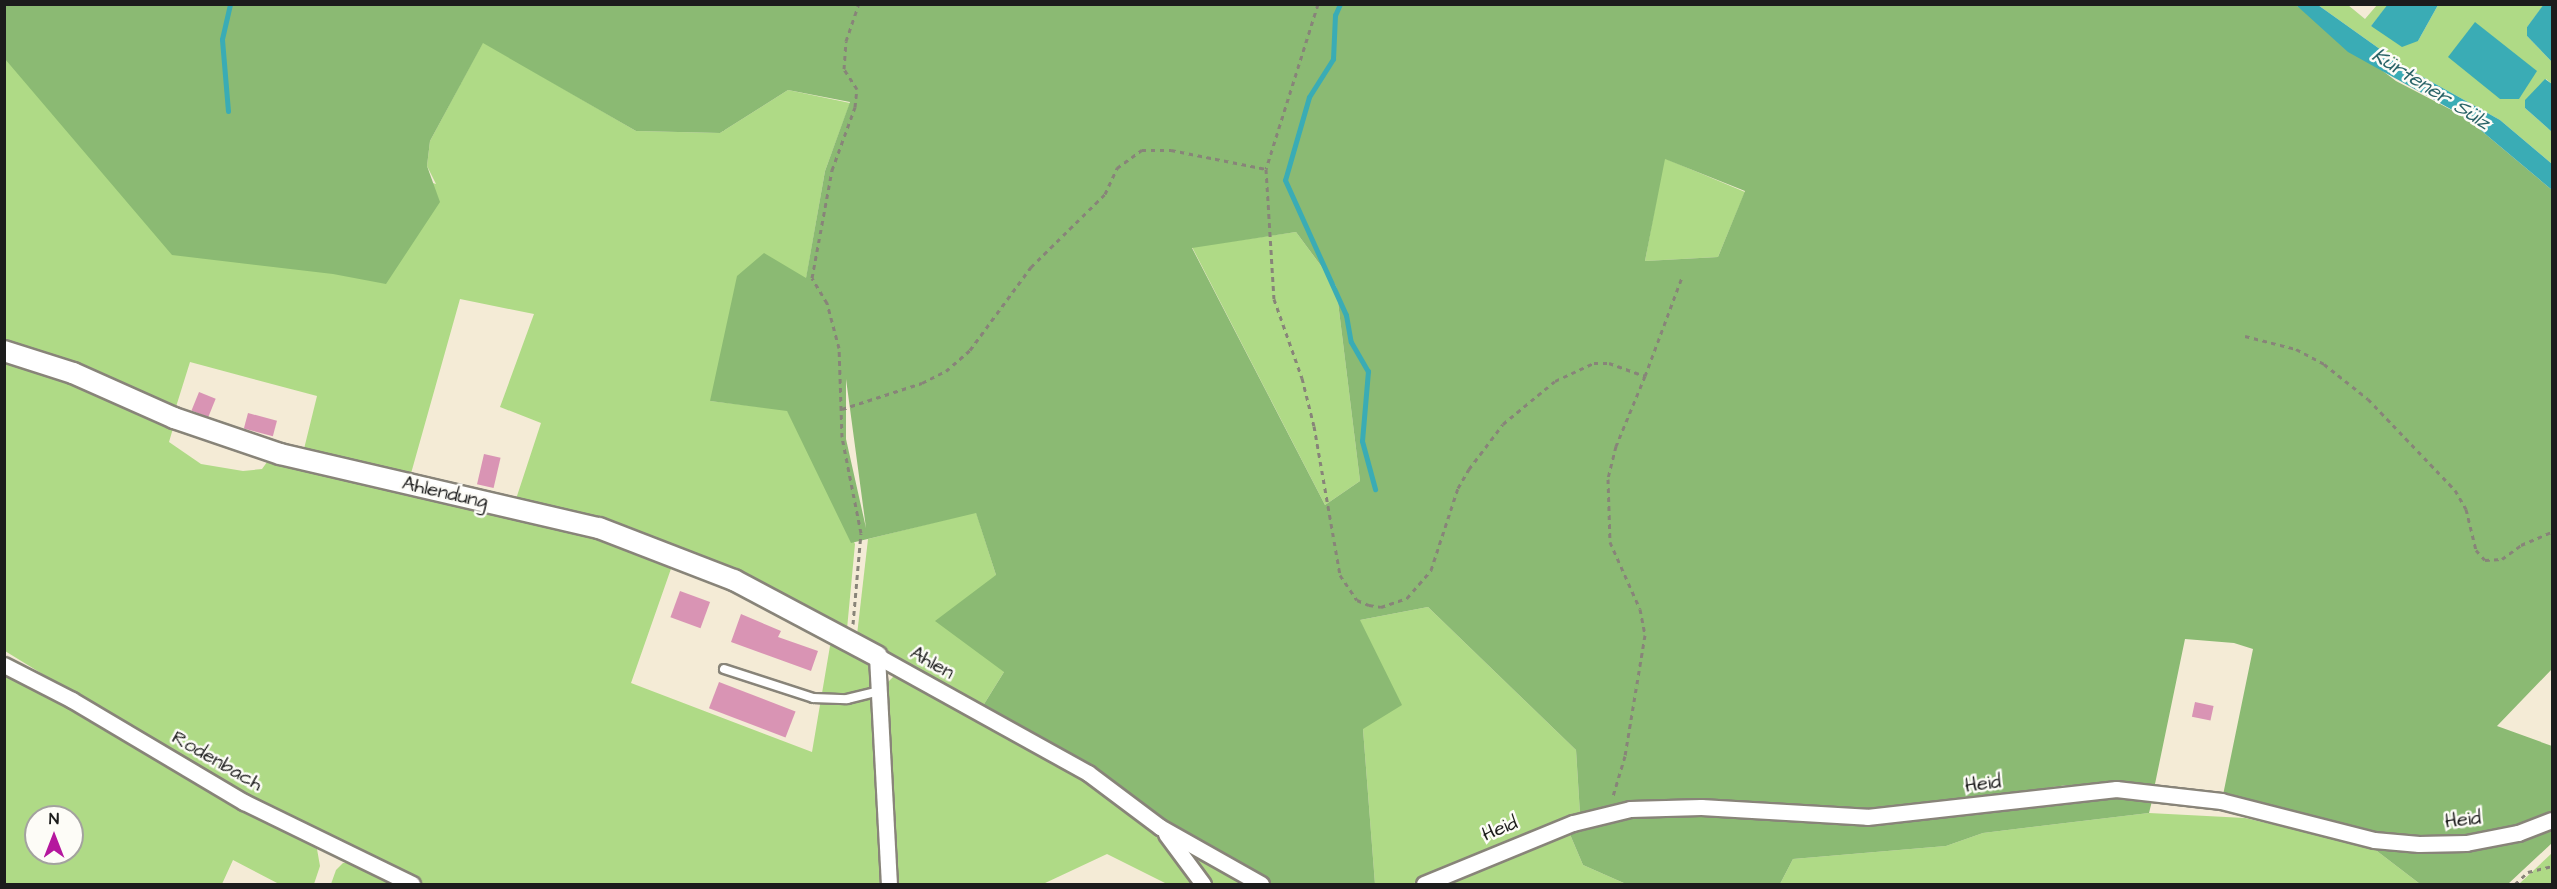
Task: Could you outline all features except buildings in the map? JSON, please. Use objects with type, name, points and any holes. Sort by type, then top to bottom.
[{"type":"street","name":"Ahlendung","points":[[4,351],[73,373],[174,418],[280,454],[599,528],[734,580],[877,656]]},
{"type":"street","name":"Ahlen","points":[[877,656],[889,885]]},
{"type":"street","name":"Ahlen","points":[[877,656],[1088,773],[1160,826]]},
{"type":"street","name":"Rodenbach","points":[[4,665],[72,700],[244,802],[412,885]]},
{"type":"street","name":"Heid","points":[[1424,885],[1515,845],[1610,813],[1701,807],[1867,817],[2116,789],[2221,801],[2374,840],[2419,844],[2466,843],[2518,833],[2553,820]]},
{"type":"street","points":[[1160,826],[1203,885]]},
{"type":"street","points":[[1160,826],[1261,885]]},
{"type":"lane","points":[[724,669],[813,698],[847,699],[880,691]]},
{"type":"path","points":[[850,641],[861,533],[845,460],[834,323],[812,278],[832,170],[855,106],[857,89],[844,69],[846,41],[859,4]]},
{"type":"path","points":[[1318,4],[1266,169],[1274,299],[1302,378],[1314,426],[1340,575],[1358,600],[1369,605],[1391,604],[1407,598],[1424,581],[1431,570],[1458,488],[1478,453],[1503,424],[1555,381],[1594,363],[1609,363],[1645,376]]},
{"type":"path","points":[[842,410],[922,383],[946,371],[970,350],[1045,252],[1105,194],[1117,168],[1142,150],[1171,150],[1266,169]]},
{"type":"path","points":[[1610,813],[1625,756],[1645,635],[1640,609],[1610,542],[1608,479],[1616,446],[1682,277]]},
{"type":"path","points":[[2245,336],[2258,337],[2305,354],[2344,378],[2368,399],[2455,490],[2466,509],[2476,550],[2485,560],[2502,559],[2521,545],[2553,532]]},
{"type":"path","points":[[2515,885],[2528,872],[2553,866]]},
{"type":"green space","points":[[5,4],[2296,5],[2396,81],[2465,117],[2552,190],[2552,669],[2497,726],[2552,746],[2552,813],[2518,825],[2466,836],[2376,835],[2223,795],[2253,649],[2234,643],[2185,639],[2155,784],[2068,785],[1884,809],[1618,804],[1580,814],[1576,750],[1428,607],[1360,620],[1402,705],[1363,729],[1375,884],[1272,884],[1163,821],[1091,768],[981,709],[1004,672],[935,621],[996,575],[976,513],[851,543],[787,411],[710,401],[737,276],[764,253],[806,278],[825,171],[850,102],[788,90],[720,133],[636,131],[483,43],[430,141],[427,166],[440,202],[386,284],[333,274],[172,255],[5,59]],"holes":[[[1665,159],[1745,191],[1718,257],[1645,261]],[[1296,232],[1336,286],[1360,481],[1325,505],[1192,248]],[[846,379],[866,528],[846,439]]]},
{"type":"green space","points":[[2318,5],[2348,5],[2365,19],[2377,5],[2388,5],[2371,26],[2418,41],[2438,5],[2544,5],[2527,27],[2527,36],[2552,62],[2552,84],[2546,79],[2525,108],[2552,132],[2552,164],[2500,120],[2405,67]]},
{"type":"green space","points":[[483,42],[636,131],[720,133],[788,90],[850,103],[825,171],[806,279],[710,401],[787,410],[855,544],[847,629],[765,588],[595,520],[516,499],[541,423],[500,407],[534,314],[460,299],[410,477],[303,453],[317,396],[190,362],[175,410],[81,365],[5,341],[4,59],[436,184],[427,166],[430,141]]},
{"type":"green space","points":[[1664,158],[1745,192],[1718,257],[1645,261]]},
{"type":"green space","points":[[1296,232],[1336,286],[1360,481],[1325,505],[1192,247]]},
{"type":"green space","points":[[5,359],[69,378],[174,425],[169,442],[201,464],[243,471],[262,469],[270,458],[594,536],[673,563],[631,683],[812,752],[830,646],[836,640],[857,650],[868,665],[875,696],[880,884],[424,884],[304,826],[153,742],[5,651]]},
{"type":"green space","points":[[976,512],[996,575],[1004,672],[981,709],[857,635],[868,539]]},
{"type":"green space","points":[[1428,607],[1576,750],[1580,814],[1508,840],[1412,884],[1375,884],[1363,729],[1360,620]]},
{"type":"green space","points":[[4,671],[317,849],[320,866],[314,884],[279,884],[233,860],[222,884],[5,884]]},
{"type":"green space","points":[[893,677],[901,677],[1083,779],[1147,825],[1196,884],[1167,884],[1107,854],[1043,884],[895,884],[888,699],[888,682]]},
{"type":"green space","points":[[2153,797],[2149,813],[1983,833],[1946,846],[1793,859],[1780,884],[1626,884],[1583,865],[1569,832],[1630,816],[1701,814],[1852,823],[1993,812],[2069,799]]},
{"type":"green space","points":[[2149,813],[2245,818],[2373,848],[2420,884],[1780,884],[1793,859],[1946,846],[1983,833]]},
{"type":"green space","points":[[2552,826],[2552,843],[2508,884],[2420,884],[2373,848],[2418,851]]},
{"type":"green space","points":[[1569,832],[1583,865],[1626,884],[1439,884]]},
{"type":"green space","points":[[2552,853],[2552,884],[2519,884]]},
{"type":"green space","points":[[1202,859],[1250,884],[1208,884],[1196,863]]},
{"type":"green space","points":[[343,863],[351,863],[400,884],[331,884],[336,870]]},
{"type":"water","points":[[2388,4],[2438,5],[2418,41],[2402,47],[2371,26]]},
{"type":"water","points":[[2544,4],[2552,5],[2552,62],[2527,36],[2527,27]]},
{"type":"water","name":"Kürtener Sülz","points":[[2296,5],[2318,5],[2405,67],[2500,120],[2552,164],[2552,190],[2465,117],[2348,52]]},
{"type":"water","points":[[2475,22],[2537,71],[2519,99],[2500,99],[2448,57]]},
{"type":"water","points":[[2545,79],[2552,84],[2552,132],[2525,108],[2525,100]]},
{"type":"waterway","points":[[228,111],[222,39],[230,4]]},
{"type":"waterway","points":[[1340,4],[1335,15],[1333,59],[1309,97],[1285,180],[1346,315],[1351,342],[1368,371],[1362,441],[1375,489]]}]
